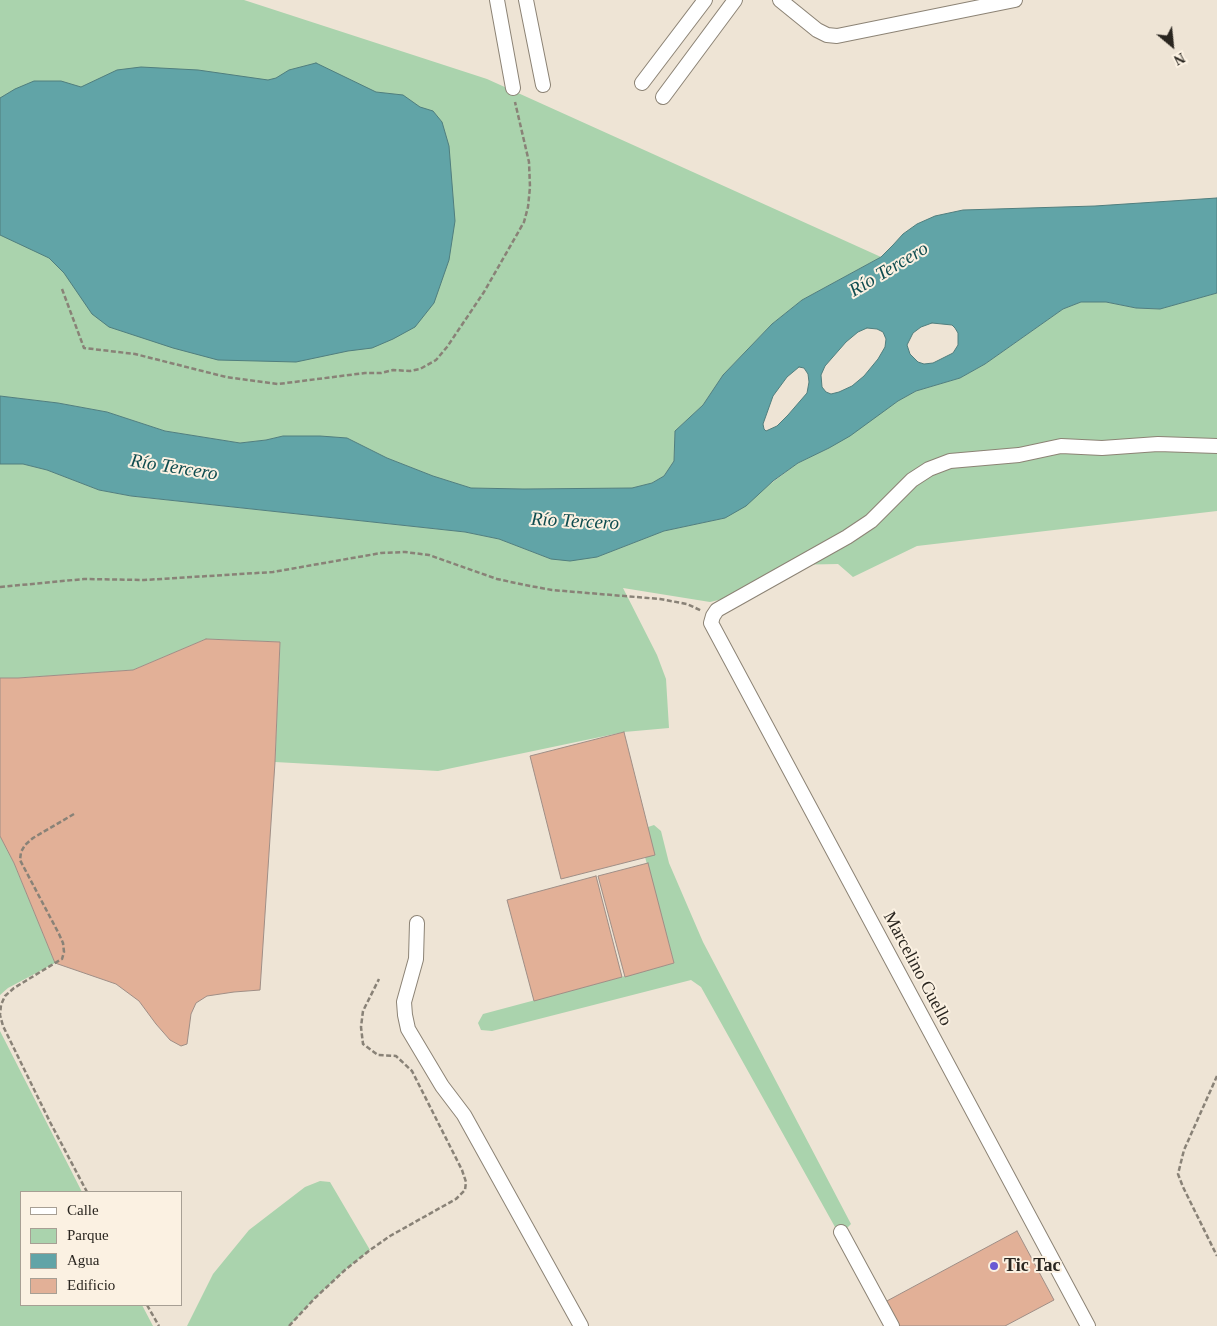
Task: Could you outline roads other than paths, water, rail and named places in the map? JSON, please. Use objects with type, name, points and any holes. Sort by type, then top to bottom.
[{"type":"street","points":[[497,0],[513,88]]},
{"type":"street","points":[[526,0],[543,85]]},
{"type":"street","points":[[642,83],[705,0]]},
{"type":"street","points":[[663,97],[735,0]]},
{"type":"street","points":[[780,0],[817,30],[827,35],[837,36],[1015,0]]},
{"type":"street","name":"Marcelino Cuello","points":[[1088,1326],[713,623],[717,610],[847,537],[871,520],[912,480],[929,469],[950,461],[1019,455],[1062,446],[1102,448],[1158,444],[1217,446]]},
{"type":"street","points":[[417,923],[416,959],[404,1002],[408,1028],[442,1086],[464,1115],[580,1326]]},
{"type":"street","points":[[842,1232],[892,1326]]},
{"type":"water","points":[[316,63],[376,92],[403,95],[420,107],[433,111],[442,122],[449,146],[455,221],[449,260],[434,303],[415,327],[393,339],[372,348],[296,362],[218,360],[173,348],[109,327],[92,314],[64,273],[49,258],[0,235],[0,98],[15,89],[34,81],[61,81],[81,87],[117,70],[141,67],[198,70],[268,80],[276,78],[289,70]]},
{"type":"water","name":"Río Tercero","points":[[1217,198],[1217,293],[1160,309],[1136,308],[1106,302],[1081,302],[1063,309],[985,364],[960,378],[916,391],[898,401],[850,436],[798,463],[773,481],[746,506],[725,518],[664,531],[597,557],[570,561],[551,559],[499,539],[465,532],[131,496],[99,490],[47,470],[23,464],[0,464],[0,396],[58,403],[107,412],[165,431],[240,443],[283,436],[347,438],[387,458],[471,488],[632,488],[652,483],[664,476],[674,461],[675,431],[703,405],[723,375],[772,324],[802,300],[881,257],[903,234],[917,224],[935,216],[963,210],[1095,206]],"holes":[[[932,323],[952,325],[958,333],[958,345],[953,353],[933,363],[924,364],[918,362],[910,354],[907,345],[913,333],[921,327]],[[867,328],[883,332],[886,339],[885,347],[864,376],[852,386],[831,394],[826,392],[822,387],[821,375],[825,366],[846,342],[858,332]],[[799,367],[804,368],[808,374],[809,382],[807,393],[777,426],[766,431],[763,424],[773,396],[787,377]]]},
{"type":"place","name":"Tic Tac","points":[[994,1266]]}]
